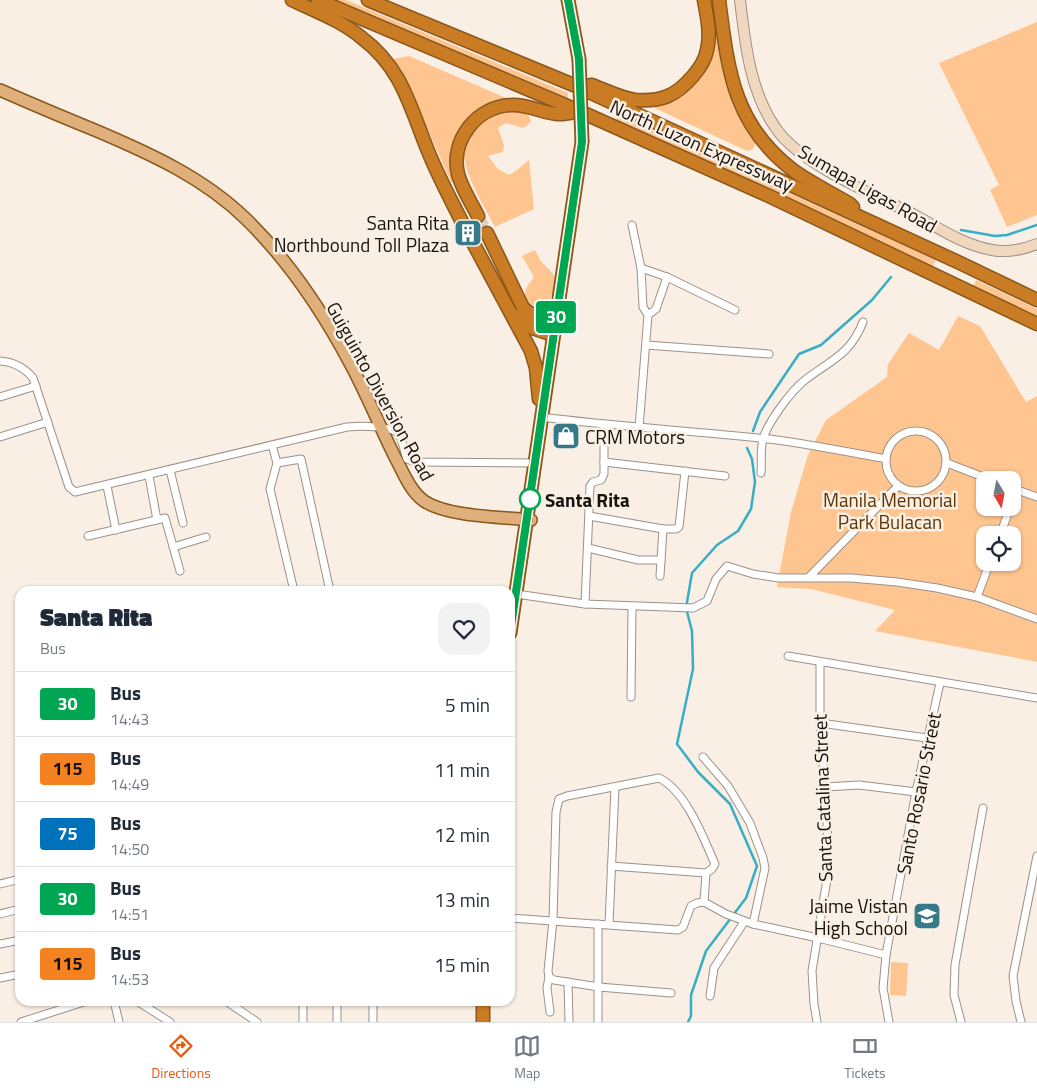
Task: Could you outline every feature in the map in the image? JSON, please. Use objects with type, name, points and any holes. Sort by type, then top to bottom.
[{"type":"highway","points":[[292,0],[338,22],[363,38],[388,62],[405,89],[428,152],[463,224]]},
{"type":"highway","name":"North Luzon Expressway","points":[[318,0],[579,111],[769,196],[1037,324]]},
{"type":"highway","name":"North Luzon Expressway","points":[[368,0],[576,86],[1037,300]]},
{"type":"highway","points":[[515,600],[582,142],[579,59],[568,0]]},
{"type":"highway","points":[[576,86],[592,85],[633,100],[657,100],[675,94],[688,82],[702,64],[708,48],[708,26],[704,0]]},
{"type":"highway","points":[[719,0],[732,81],[738,100],[752,127],[766,145],[787,165],[850,204],[863,218]]},
{"type":"highway","points":[[478,216],[461,182],[457,163],[461,140],[475,119],[490,110],[508,105],[528,106],[559,114],[579,111]]},
{"type":"highway","points":[[487,233],[523,308],[534,316],[555,322]]},
{"type":"highway","points":[[472,241],[531,351],[535,362],[541,414]]},
{"type":"highway","points":[[511,313],[532,328],[554,336]]},
{"type":"highway","points":[[483,1006],[483,1022]]},
{"type":"main road","name":"Sumapa Ligas Road","points":[[740,0],[754,84],[763,108],[776,130],[810,160],[968,244],[994,251],[1028,247],[1037,244]]},
{"type":"main road","name":"Guiguinto Diversion Road","points":[[0,90],[161,160],[207,187],[229,203],[263,237],[296,276],[350,363],[406,479],[417,494],[424,500],[442,509],[531,520]]},
{"type":"street","points":[[632,225],[641,268],[643,307],[648,315],[640,428]]},
{"type":"street","points":[[641,268],[667,277],[735,310]]},
{"type":"street","points":[[648,315],[656,309],[667,277]]},
{"type":"street","points":[[761,473],[763,439],[779,409],[803,382],[846,351],[859,333],[863,322]]},
{"type":"street","points":[[646,345],[769,354]]},
{"type":"street","points":[[0,361],[18,365],[29,373],[36,386],[69,487],[75,492],[107,486],[348,427],[392,430],[399,435],[407,459],[416,462],[535,463]]},
{"type":"street","points":[[0,397],[36,386]]},
{"type":"street","points":[[541,414],[604,425],[763,439],[809,445],[886,460]]},
{"type":"street","points":[[0,437],[48,422]]},
{"type":"street","points":[[585,604],[590,486],[593,482],[603,478],[604,425]]},
{"type":"street","points":[[911,431],[922,431],[939,441],[944,448],[947,463],[945,472],[933,487],[916,492],[898,486],[891,479],[887,470],[886,460],[888,450],[894,441],[911,431]]},
{"type":"street","points":[[272,445],[277,463],[270,489],[293,586]]},
{"type":"street","points":[[277,463],[301,459],[329,586]]},
{"type":"street","points":[[604,462],[725,476]]},
{"type":"street","points":[[947,463],[976,474]]},
{"type":"street","points":[[170,470],[183,523]]},
{"type":"street","points":[[589,516],[663,529],[676,529],[679,527],[685,471]]},
{"type":"street","points":[[148,476],[157,520]]},
{"type":"street","points":[[107,486],[116,530]]},
{"type":"street","points":[[809,577],[898,486]]},
{"type":"street","points":[[1021,491],[1037,497]]},
{"type":"street","points":[[88,536],[165,518],[180,571]]},
{"type":"street","points":[[660,576],[663,529]]},
{"type":"street","points":[[173,547],[206,538]]},
{"type":"street","points":[[588,548],[638,560],[661,560]]},
{"type":"street","points":[[516,594],[585,604],[693,608],[707,600],[716,578],[727,566],[753,574],[779,578],[851,578],[897,582],[977,597],[1037,619]]},
{"type":"street","points":[[977,597],[987,571]]},
{"type":"street","points":[[631,697],[632,606]]},
{"type":"street","points":[[788,656],[820,663],[1037,698]]},
{"type":"street","name":"Santa Catalina Street","points":[[817,1022],[812,971],[828,873],[825,786],[820,723],[820,663]]},
{"type":"street","name":"Santo Rosario Street","points":[[890,1022],[883,988],[886,955],[916,792],[940,683]]},
{"type":"street","points":[[820,723],[927,738]]},
{"type":"street","points":[[703,757],[728,786],[750,823],[763,858],[765,868],[753,924]]},
{"type":"street","points":[[550,1012],[547,988],[552,920],[556,812],[559,799],[659,778],[668,782],[692,813],[715,864],[706,873],[611,866]]},
{"type":"street","points":[[825,786],[859,786],[916,792]]},
{"type":"street","points":[[609,924],[615,787]]},
{"type":"street","points":[[961,1022],[954,995],[955,966],[983,808]]},
{"type":"street","points":[[1021,1022],[1016,1000],[1014,976],[1037,856]]},
{"type":"street","points":[[704,902],[706,873]]},
{"type":"street","points":[[0,884],[15,880]]},
{"type":"street","points":[[515,918],[678,930],[683,927],[690,906],[704,902],[742,921],[886,955]]},
{"type":"street","points":[[0,914],[15,910]]},
{"type":"street","points":[[710,996],[714,968],[742,921]]},
{"type":"street","points":[[598,924],[598,1022]]},
{"type":"street","points":[[0,944],[15,941]]},
{"type":"street","points":[[0,978],[15,975]]},
{"type":"street","points":[[549,977],[554,980],[599,987],[671,993]]},
{"type":"street","points":[[568,982],[569,1022]]},
{"type":"street","points":[[21,1022],[71,1006]]},
{"type":"street","points":[[115,1006],[119,1022]]},
{"type":"street","points":[[145,1006],[170,1022]]},
{"type":"street","points":[[233,1006],[257,1022]]},
{"type":"street","points":[[303,1006],[303,1022]]},
{"type":"street","points":[[337,1006],[337,1022]]},
{"type":"street","points":[[373,1006],[373,1022]]},
{"type":"green space","points":[[323,0],[346,0],[568,93],[568,102]]},
{"type":"green space","points":[[1037,22],[1037,215],[1007,227],[990,190],[999,185],[939,63]]},
{"type":"green space","points":[[715,26],[729,84],[757,139],[753,149],[747,151],[648,105],[668,100],[713,47]]},
{"type":"green space","points":[[409,56],[506,98],[479,112],[461,129],[455,139],[452,151],[453,182],[451,182],[432,139],[393,62],[393,59]]},
{"type":"green space","points":[[523,110],[529,116],[531,122],[523,128],[506,123],[498,128],[504,145],[503,152],[488,156],[498,169],[509,175],[529,160],[534,209],[495,227],[479,198],[465,164],[465,144],[490,119],[509,112]]},
{"type":"green space","points":[[618,115],[936,260],[932,268],[616,121]]},
{"type":"green space","points":[[535,250],[540,260],[555,276],[552,295],[546,303],[541,305],[527,303],[525,295],[526,289],[534,277],[522,256]]},
{"type":"green space","points":[[976,280],[1037,309],[1037,319],[973,287]]},
{"type":"green space","name":"Manila Memorial Park Bulacan","points":[[958,316],[980,326],[1026,402],[1037,396],[1037,662],[875,631],[895,610],[811,589],[777,587],[791,512],[808,455],[826,420],[887,377],[888,364],[909,333],[939,350]]},
{"type":"green space","points":[[891,962],[908,963],[906,996],[890,995]]},
{"type":"waterway","points":[[961,230],[995,236],[1007,235],[1037,225]]},
{"type":"waterway","points":[[753,431],[760,412],[799,354],[821,345],[872,300],[891,277]]},
{"type":"waterway","points":[[688,1022],[691,1016],[691,995],[706,951],[746,898],[757,866],[730,804],[698,772],[677,744],[693,669],[692,631],[686,608],[692,573],[717,545],[738,531],[751,509],[755,482],[752,459],[747,448]]},
{"type":"tunnel","points":[[478,216],[487,233]]},
{"type":"tunnel","points":[[463,224],[472,241]]},
{"type":"bus line","name":"30","points":[[515,599],[582,142],[579,59],[568,0]]},
{"type":"place","name":"Santa Rita Northbound Toll Plaza","points":[[468,233]]},
{"type":"place","name":"CRM Motors","points":[[566,436]]},
{"type":"place","name":"Santa Rita","points":[[530,499]]},
{"type":"place","name":"Jaime Vistan High School","points":[[927,916]]}]
